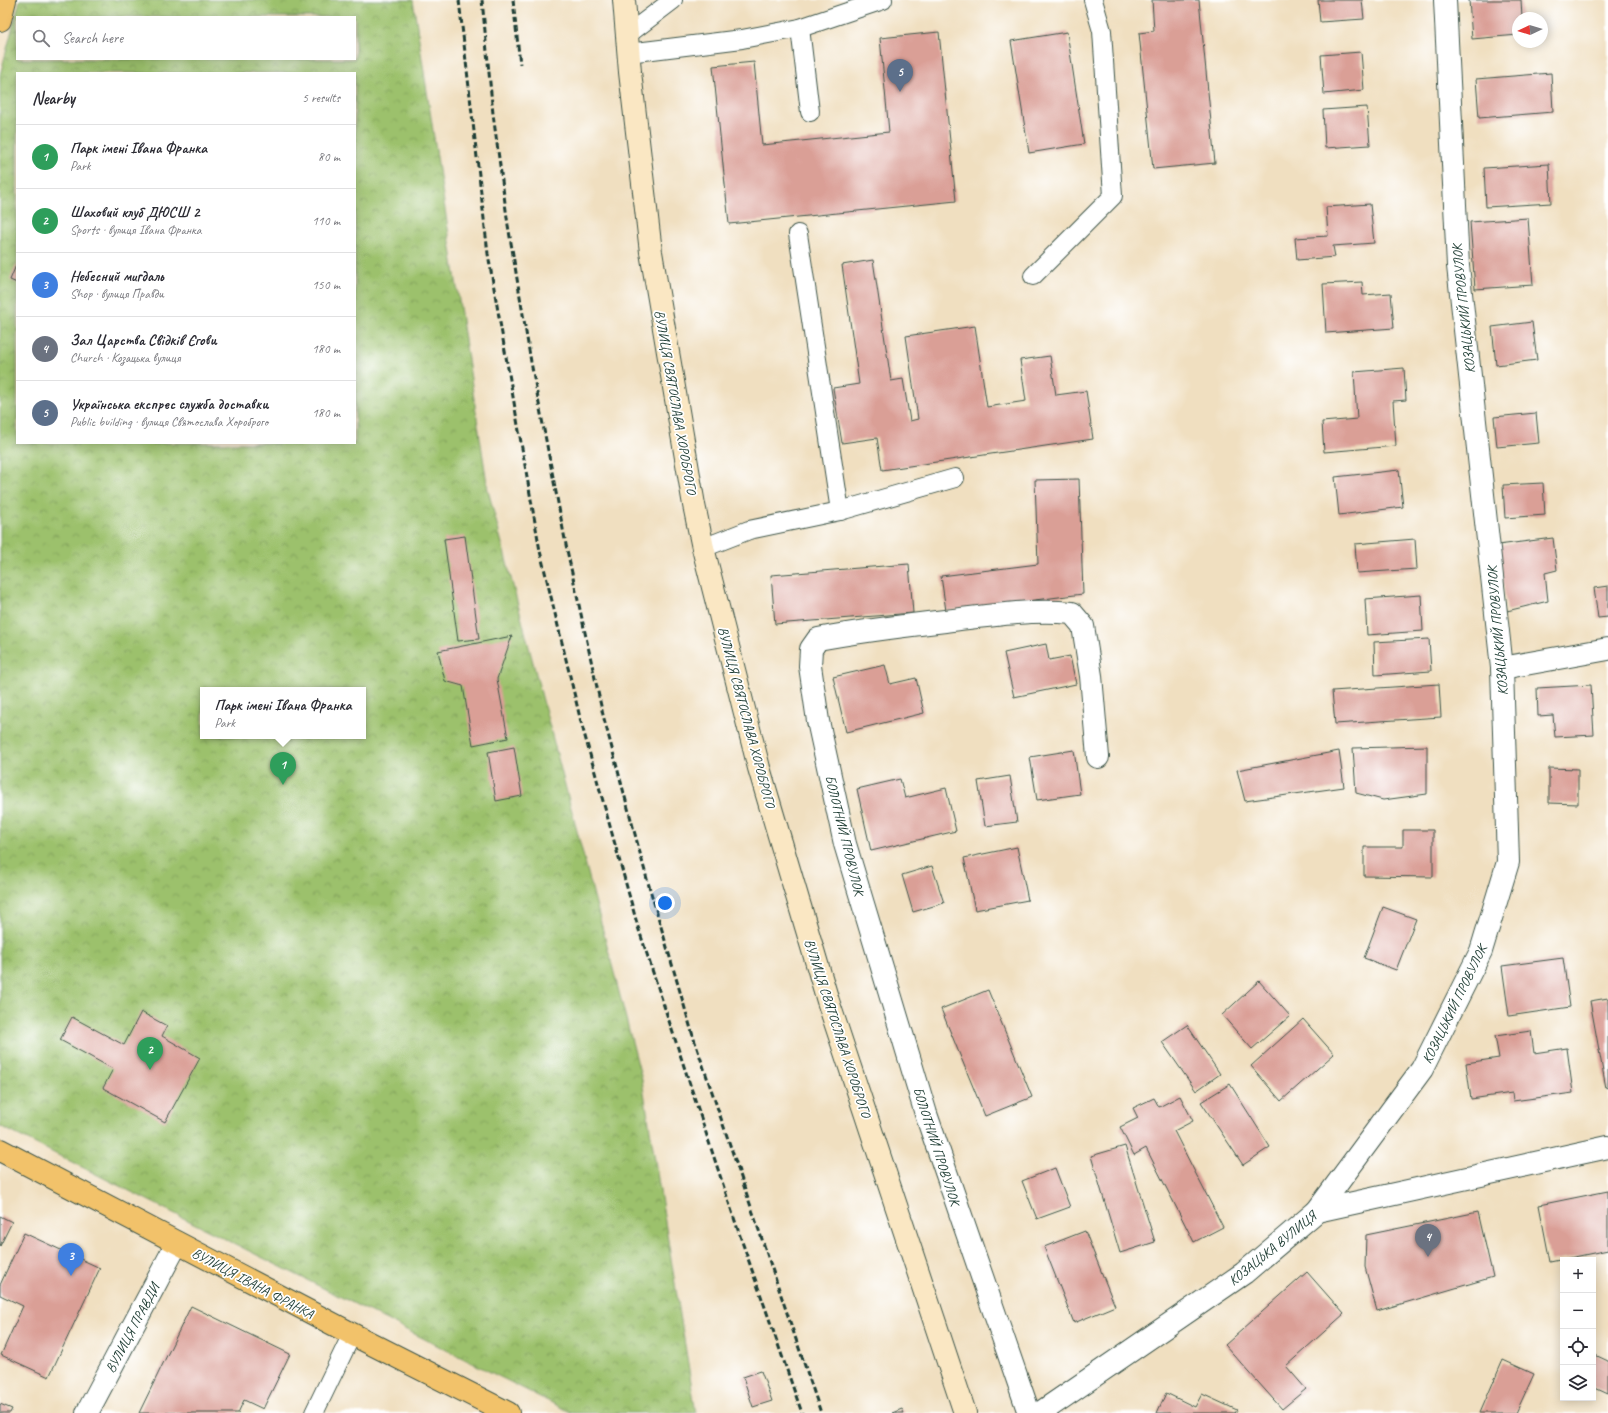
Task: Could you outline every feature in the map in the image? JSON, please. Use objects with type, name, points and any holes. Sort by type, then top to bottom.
[{"type":"main road","points":[[0,20],[5,0]]},
{"type":"main road","name":"ВУЛИЦЯ СВЯТОСЛАВА ХОРОБРОГО","points":[[624,0],[627,44],[651,252],[694,505],[703,548],[759,768],[828,1001],[965,1413]]},
{"type":"main road","name":"ВУЛИЦЯ ІВАНА ФРАНКА","points":[[0,1150],[352,1334],[508,1413]]},
{"type":"street","name":"КОЗАЦЬКИЙ ПРОВУЛОК","points":[[1317,1211],[1422,1068],[1481,951],[1508,862],[1502,668],[1458,266],[1445,0]]},
{"type":"street","name":"БОЛОТНИЙ ПРОВУЛОК","points":[[1029,1413],[926,1114],[845,844],[818,721],[810,666],[811,649],[818,639],[848,633],[1012,614],[1056,611],[1072,613],[1083,626],[1091,676],[1098,757]]},
{"type":"street","points":[[1502,668],[1608,649]]},
{"type":"street","name":"КОЗАЦЬКА ВУЛИЦЯ","points":[[1040,1413],[1244,1273],[1317,1211],[1608,1147]]},
{"type":"street","name":"ВУЛИЦЯ ПРАВДИ","points":[[87,1413],[176,1242]]},
{"type":"lane","points":[[627,44],[673,0]]},
{"type":"lane","points":[[627,44],[742,39],[800,28],[882,0]]},
{"type":"lane","points":[[1033,276],[1113,196],[1102,31],[1093,0]]},
{"type":"lane","points":[[800,28],[810,112]]},
{"type":"lane","points":[[798,234],[840,511]]},
{"type":"lane","points":[[703,548],[749,530],[840,511],[955,478]]},
{"type":"lane","points":[[314,1413],[352,1334]]},
{"type":"green space","points":[[20,0],[413,0],[488,490],[642,1080],[696,1413],[572,1413],[0,1126],[0,75]]},
{"type":"building","points":[[1152,0],[1199,0],[1215,163],[1153,169],[1139,33],[1154,31]]},
{"type":"building","points":[[1318,0],[1362,0],[1364,19],[1320,22]]},
{"type":"building","points":[[1469,0],[1521,0],[1522,12],[1512,12],[1512,36],[1472,39]]},
{"type":"building","points":[[939,32],[956,201],[729,224],[713,66],[754,62],[762,145],[889,132],[880,38]]},
{"type":"building","points":[[1067,32],[1084,144],[1029,153],[1011,41]]},
{"type":"building","points":[[1361,52],[1364,90],[1324,94],[1321,55]]},
{"type":"building","points":[[1551,73],[1553,112],[1479,118],[1476,79]]},
{"type":"building","points":[[1367,107],[1370,145],[1325,148],[1323,110]]},
{"type":"building","points":[[1549,164],[1551,203],[1486,207],[1484,168]]},
{"type":"building","points":[[1370,204],[1374,243],[1333,246],[1335,257],[1297,260],[1295,238],[1328,236],[1326,207]]},
{"type":"building","points":[[1528,218],[1533,285],[1475,289],[1470,222]]},
{"type":"building","points":[[873,260],[891,381],[903,379],[910,421],[918,419],[906,336],[975,326],[987,407],[1026,401],[1020,360],[1050,356],[1056,395],[1086,391],[1093,439],[882,470],[877,438],[842,443],[833,388],[859,384],[842,265]]},
{"type":"building","points":[[16,265],[16,283],[10,280]]},
{"type":"building","points":[[1362,282],[1363,295],[1391,293],[1394,328],[1326,333],[1323,284]]},
{"type":"building","points":[[1532,322],[1537,360],[1496,365],[1492,327]]},
{"type":"building","points":[[1404,368],[1406,400],[1393,401],[1396,446],[1324,452],[1322,422],[1357,419],[1354,372]]},
{"type":"building","points":[[1536,413],[1539,443],[1497,447],[1494,417]]},
{"type":"building","points":[[1399,470],[1403,507],[1339,515],[1335,477]]},
{"type":"building","points":[[1079,479],[1083,594],[946,611],[941,576],[1038,564],[1035,480]]},
{"type":"building","points":[[1543,483],[1545,515],[1505,518],[1503,485]]},
{"type":"building","points":[[465,536],[479,639],[458,641],[444,539]]},
{"type":"building","points":[[1553,538],[1557,570],[1545,573],[1548,601],[1507,611],[1498,545]]},
{"type":"building","points":[[1415,539],[1417,569],[1357,573],[1355,544]]},
{"type":"building","points":[[909,564],[913,613],[775,624],[771,575]]},
{"type":"building","points":[[1608,586],[1608,617],[1598,618],[1594,588]]},
{"type":"building","points":[[1421,595],[1423,631],[1367,635],[1365,599]]},
{"type":"building","points":[[512,636],[497,679],[508,738],[473,745],[463,686],[445,681],[438,651]]},
{"type":"building","points":[[1429,639],[1431,671],[1375,675],[1374,642]]},
{"type":"building","points":[[1046,644],[1049,660],[1070,656],[1076,684],[1014,697],[1004,653]]},
{"type":"building","points":[[885,665],[890,684],[916,678],[924,713],[846,732],[833,677]]},
{"type":"building","points":[[1439,684],[1441,717],[1335,724],[1332,691]]},
{"type":"building","points":[[1591,685],[1594,735],[1555,737],[1553,715],[1538,716],[1537,688]]},
{"type":"building","points":[[1427,746],[1427,794],[1383,800],[1356,793],[1353,748]]},
{"type":"building","points":[[514,747],[522,796],[496,801],[488,752]]},
{"type":"building","points":[[1074,750],[1080,794],[1037,800],[1030,757]]},
{"type":"building","points":[[1339,751],[1344,787],[1245,801],[1237,770]]},
{"type":"building","points":[[1549,768],[1578,769],[1578,804],[1549,803]]},
{"type":"building","points":[[1010,776],[1017,822],[985,826],[978,781]]},
{"type":"building","points":[[900,779],[905,798],[946,788],[956,831],[871,851],[857,789]]},
{"type":"building","points":[[1403,830],[1433,830],[1433,877],[1364,876],[1364,847],[1403,847]]},
{"type":"building","points":[[1017,847],[1028,900],[975,910],[964,858]]},
{"type":"building","points":[[932,866],[944,903],[913,912],[902,875]]},
{"type":"building","points":[[1383,907],[1416,919],[1396,970],[1364,958]]},
{"type":"building","points":[[1563,958],[1570,1007],[1509,1016],[1502,966]]},
{"type":"building","points":[[1259,981],[1290,1016],[1252,1049],[1222,1015]]},
{"type":"building","points":[[988,990],[1032,1097],[985,1116],[941,1009]]},
{"type":"building","points":[[1608,998],[1608,1087],[1606,1088],[1590,1001]]},
{"type":"building","points":[[141,1012],[167,1026],[162,1036],[200,1058],[165,1122],[103,1088],[113,1069],[60,1040],[72,1017],[124,1045]]},
{"type":"building","points":[[1303,1019],[1334,1054],[1281,1101],[1251,1066]]},
{"type":"building","points":[[1187,1025],[1220,1074],[1196,1091],[1162,1042]]},
{"type":"building","points":[[1531,1031],[1534,1053],[1567,1048],[1573,1093],[1513,1101],[1512,1093],[1471,1099],[1466,1063],[1499,1058],[1495,1036]]},
{"type":"building","points":[[1230,1084],[1270,1147],[1243,1165],[1201,1102]]},
{"type":"building","points":[[1180,1096],[1193,1121],[1174,1131],[1223,1227],[1194,1242],[1146,1148],[1134,1155],[1120,1127],[1138,1118],[1133,1108],[1154,1098],[1159,1107]]},
{"type":"building","points":[[1125,1146],[1155,1242],[1120,1253],[1091,1156]]},
{"type":"building","points":[[1055,1168],[1070,1207],[1037,1219],[1022,1181]]},
{"type":"building","points":[[1608,1191],[1608,1250],[1574,1257],[1560,1257],[1560,1260],[1550,1262],[1539,1205]]},
{"type":"building","points":[[1478,1212],[1493,1277],[1377,1311],[1365,1267],[1366,1235]]},
{"type":"building","points":[[0,1216],[12,1222],[0,1246]]},
{"type":"building","points":[[1085,1231],[1115,1306],[1074,1323],[1044,1247]]},
{"type":"building","points":[[24,1233],[100,1268],[49,1377],[1,1355],[23,1306],[0,1295],[0,1285]]},
{"type":"building","points":[[1307,1272],[1344,1314],[1286,1366],[1306,1389],[1282,1409],[1225,1345]]},
{"type":"building","points":[[191,1306],[290,1354],[263,1409],[244,1400],[238,1413],[139,1413]]},
{"type":"building","points":[[1596,1355],[1608,1361],[1608,1394],[1596,1388]]},
{"type":"building","points":[[1503,1360],[1534,1374],[1516,1413],[1480,1413]]},
{"type":"building","points":[[761,1371],[772,1401],[753,1407],[743,1377]]},
{"type":"building","points":[[1166,1393],[1195,1407],[1202,1394],[1237,1410],[1235,1413],[1157,1413]]},
{"type":"building","points":[[0,1404],[12,1409],[10,1413],[0,1413]]},
{"type":"building","points":[[902,1409],[904,1413],[892,1413]]},
{"type":"railway","points":[[459,0],[488,254],[540,551],[581,722],[638,927],[739,1233],[802,1413]]},
{"type":"railway","points":[[482,0],[493,114],[508,225],[531,362],[567,550],[603,715],[647,879],[693,1036],[821,1413]]},
{"type":"railway","points":[[513,0],[520,64]]},
{"type":"place","name":"Українська експрес служба доставки","points":[[900,92]]},
{"type":"place","name":"Парк імені Івана Франка","points":[[283,785]]},
{"type":"place","name":"Шаховий клуб ДЮСШ 2","points":[[150,1070]]},
{"type":"place","name":"Зал Царства Свідків Єгови","points":[[1428,1257]]},
{"type":"place","name":"Небесний мигдаль","points":[[71,1276]]}]
